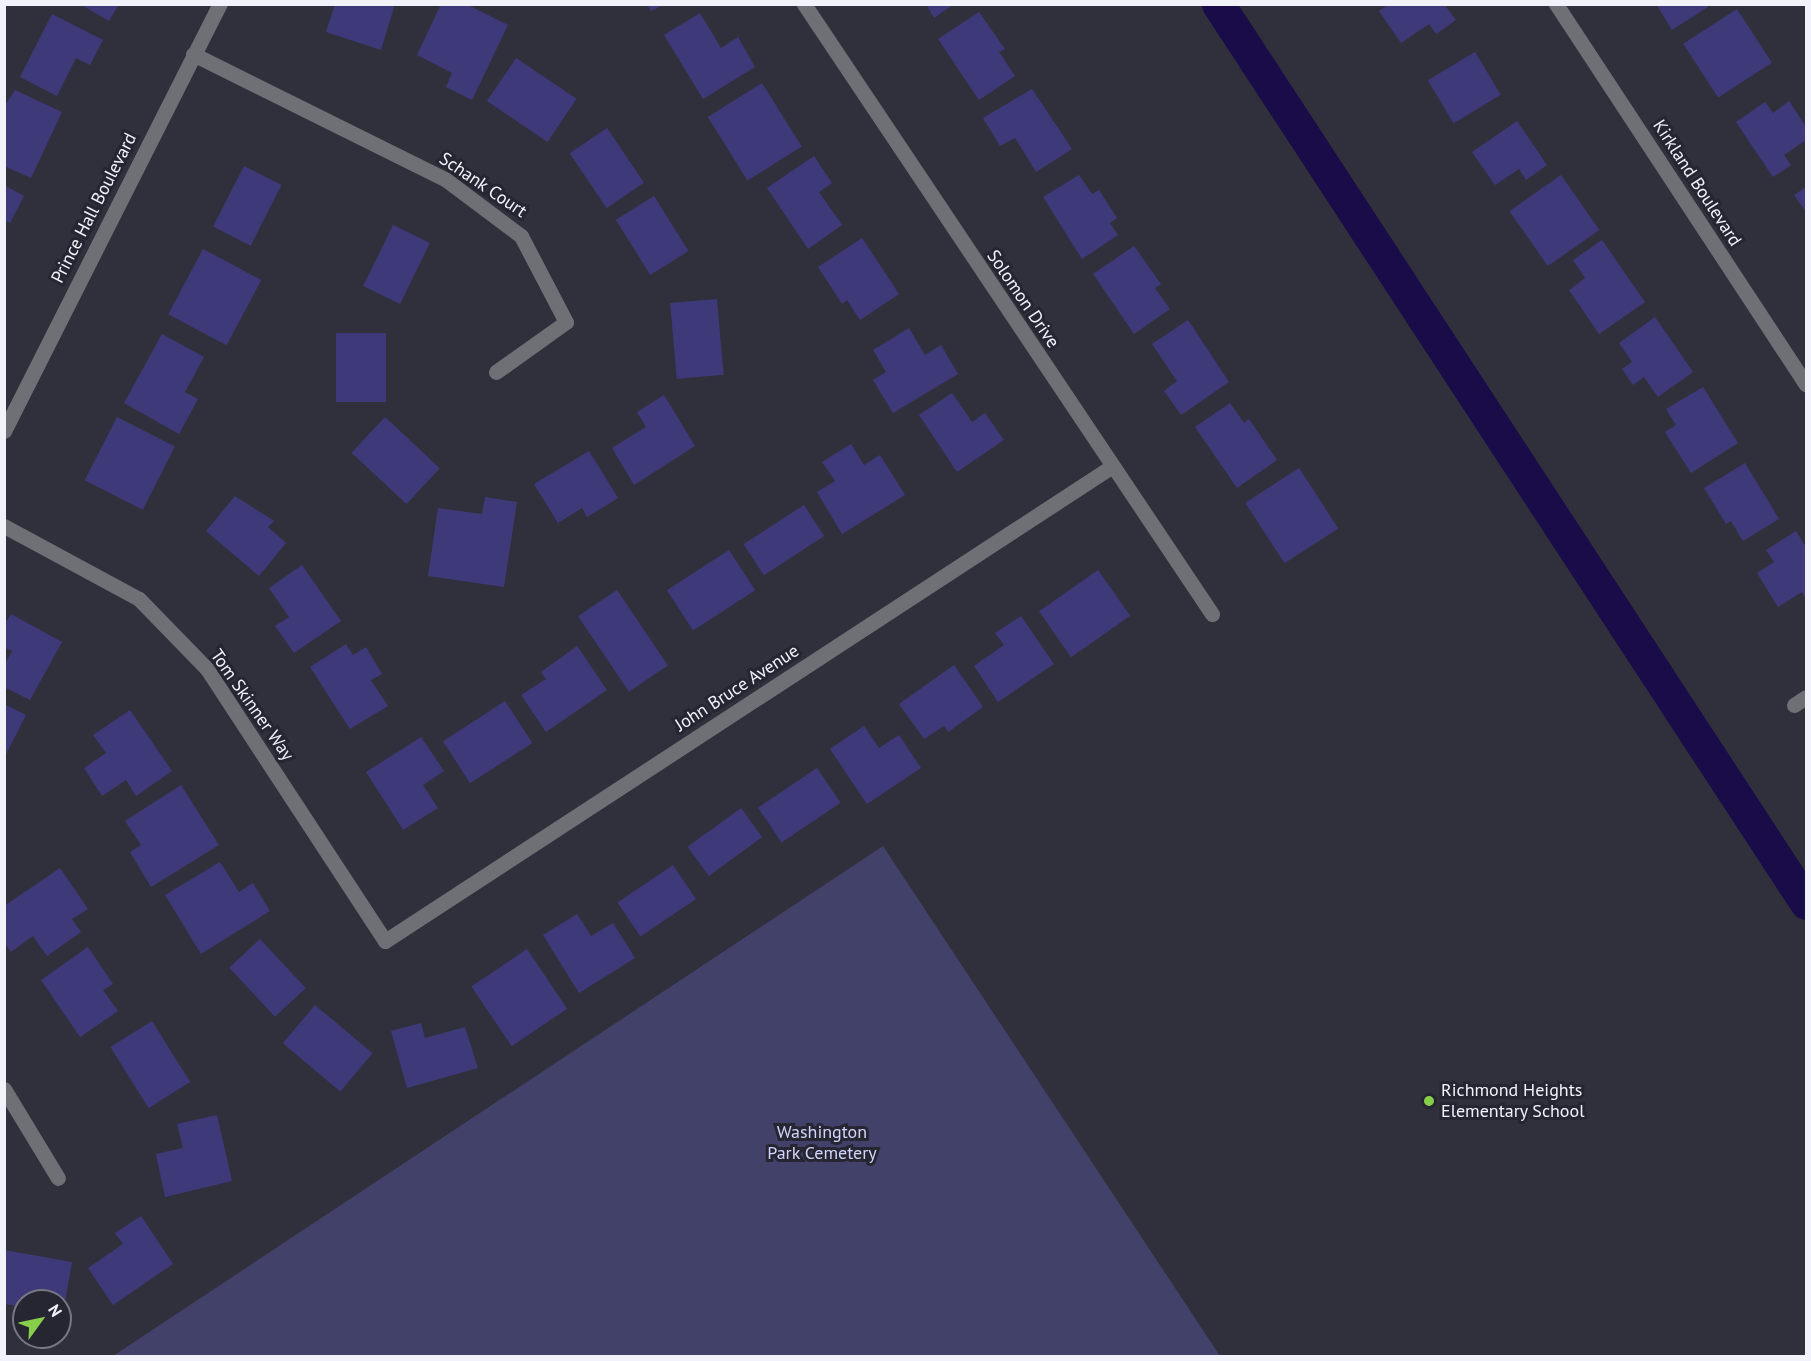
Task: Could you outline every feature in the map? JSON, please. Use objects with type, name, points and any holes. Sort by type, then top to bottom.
[{"type":"street","name":"Prince Hall Boulevard","points":[[4,431],[220,4]]},
{"type":"street","name":"Solomon Drive","points":[[804,4],[1111,467],[1212,614]]},
{"type":"street","name":"Kirkland Boulevard","points":[[1556,4],[1806,384]]},
{"type":"street","name":"Schank Court","points":[[193,54],[445,179],[521,236],[566,322],[496,372]]},
{"type":"street","name":"John Bruce Avenue","points":[[385,941],[1111,467]]},
{"type":"street","name":"Tom Skinner Way","points":[[4,526],[139,599],[207,669],[385,941]]},
{"type":"street","points":[[4,1089],[58,1178]]},
{"type":"green space","name":"Washington Park Cemetery","points":[[883,846],[1220,1356],[113,1356]]},
{"type":"building","points":[[80,4],[119,4],[109,21]]},
{"type":"building","points":[[335,4],[395,4],[381,50],[326,32]]},
{"type":"building","points":[[441,4],[466,4],[508,25],[472,100],[446,87],[452,73],[417,55]]},
{"type":"building","points":[[926,4],[954,4],[934,18]]},
{"type":"building","points":[[1389,4],[1444,4],[1456,20],[1436,34],[1429,24],[1401,43],[1379,11]]},
{"type":"building","points":[[1656,4],[1706,4],[1708,7],[1672,30]]},
{"type":"building","points":[[647,5],[663,5],[651,11]]},
{"type":"building","points":[[1737,9],[1772,63],[1718,98],[1683,44]]},
{"type":"building","points":[[979,12],[1005,49],[999,52],[1015,76],[979,100],[938,39]]},
{"type":"building","points":[[700,13],[721,48],[738,37],[755,67],[703,99],[664,35]]},
{"type":"building","points":[[52,14],[103,40],[90,65],[76,58],[57,96],[20,77]]},
{"type":"building","points":[[1475,52],[1501,95],[1454,123],[1428,80]]},
{"type":"building","points":[[516,58],[577,99],[547,142],[487,101]]},
{"type":"building","points":[[762,83],[802,147],[747,181],[708,117]]},
{"type":"building","points":[[1032,89],[1072,149],[1036,172],[1015,138],[1000,146],[983,118]]},
{"type":"building","points":[[15,90],[62,112],[31,178],[4,166],[4,107]]},
{"type":"building","points":[[1789,101],[1806,127],[1806,140],[1784,155],[1791,165],[1773,177],[1736,122],[1765,102],[1773,113]]},
{"type":"building","points":[[1517,121],[1547,165],[1526,180],[1519,169],[1495,185],[1472,152]]},
{"type":"building","points":[[607,128],[644,183],[607,208],[570,153]]},
{"type":"building","points":[[814,156],[832,183],[819,192],[842,225],[808,249],[767,188]]},
{"type":"building","points":[[244,166],[281,185],[251,246],[213,227]]},
{"type":"building","points":[[1079,175],[1092,194],[1099,190],[1117,218],[1110,223],[1118,235],[1082,259],[1043,197]]},
{"type":"building","points":[[1561,175],[1599,230],[1548,266],[1509,211]]},
{"type":"building","points":[[4,185],[24,196],[10,223],[4,220]]},
{"type":"building","points":[[1806,187],[1806,212],[1794,195]]},
{"type":"building","points":[[654,196],[688,251],[650,275],[616,220]]},
{"type":"building","points":[[393,225],[430,243],[400,304],[363,286]]},
{"type":"building","points":[[862,238],[899,294],[860,320],[847,300],[842,304],[818,267]]},
{"type":"building","points":[[1602,240],[1645,302],[1599,334],[1569,290],[1585,278],[1573,260]]},
{"type":"building","points":[[1134,246],[1161,284],[1155,288],[1170,309],[1134,334],[1093,274]]},
{"type":"building","points":[[203,249],[261,280],[227,345],[168,314]]},
{"type":"building","points":[[717,299],[724,375],[677,379],[670,303]]},
{"type":"building","points":[[1655,317],[1693,372],[1658,397],[1644,377],[1633,385],[1622,369],[1632,362],[1619,343]]},
{"type":"building","points":[[1188,320],[1229,382],[1181,415],[1164,391],[1177,381],[1152,344]]},
{"type":"building","points":[[909,328],[925,355],[941,345],[958,374],[893,413],[873,380],[886,372],[873,350]]},
{"type":"building","points":[[336,333],[386,333],[386,402],[336,402]]},
{"type":"building","points":[[162,334],[204,357],[185,392],[198,399],[179,434],[124,403]]},
{"type":"building","points":[[1703,387],[1738,443],[1691,473],[1665,432],[1676,425],[1666,409]]},
{"type":"building","points":[[952,393],[972,422],[985,413],[1004,440],[957,472],[919,415]]},
{"type":"building","points":[[664,395],[695,446],[634,485],[612,448],[646,427],[637,412]]},
{"type":"building","points":[[1230,403],[1244,423],[1249,419],[1277,460],[1237,488],[1195,427]]},
{"type":"building","points":[[117,417],[175,447],[143,510],[85,480]]},
{"type":"building","points":[[385,417],[440,468],[406,504],[352,453]]},
{"type":"building","points":[[851,444],[864,465],[880,455],[905,495],[842,534],[817,492],[835,481],[822,462]]},
{"type":"building","points":[[589,451],[618,498],[587,517],[582,508],[558,523],[534,484]]},
{"type":"building","points":[[1745,463],[1779,519],[1743,541],[1731,521],[1726,524],[1704,488]]},
{"type":"building","points":[[1299,468],[1338,528],[1285,563],[1245,503]]},
{"type":"building","points":[[235,496],[274,521],[268,527],[286,543],[259,576],[206,531]]},
{"type":"building","points":[[485,497],[517,502],[504,587],[428,576],[438,508],[482,514]]},
{"type":"building","points":[[804,505],[824,536],[764,575],[744,544]]},
{"type":"building","points":[[1796,531],[1806,547],[1806,599],[1802,592],[1778,607],[1757,573],[1774,562],[1766,550]]},
{"type":"building","points":[[729,550],[755,590],[693,631],[667,590]]},
{"type":"building","points":[[302,565],[341,621],[294,653],[275,626],[289,617],[269,588]]},
{"type":"building","points":[[1098,570],[1130,616],[1071,657],[1039,611]]},
{"type":"building","points":[[617,590],[668,665],[629,692],[578,616]]},
{"type":"building","points":[[11,614],[62,642],[30,700],[4,687],[4,665],[12,651],[4,647],[4,625]]},
{"type":"building","points":[[1021,616],[1054,664],[998,702],[974,666],[1004,645],[995,633]]},
{"type":"building","points":[[346,644],[353,655],[366,647],[382,674],[371,680],[388,706],[350,729],[310,667]]},
{"type":"building","points":[[577,646],[607,690],[546,732],[521,695],[546,679],[541,672]]},
{"type":"building","points":[[954,665],[983,707],[948,732],[944,726],[924,739],[899,704]]},
{"type":"building","points":[[505,701],[532,743],[470,783],[443,741]]},
{"type":"building","points":[[4,704],[26,715],[4,758]]},
{"type":"building","points":[[130,710],[172,771],[136,796],[126,780],[102,796],[84,768],[106,753],[93,735]]},
{"type":"building","points":[[864,726],[879,748],[899,735],[921,768],[867,804],[830,749]]},
{"type":"building","points":[[421,737],[444,771],[423,785],[438,808],[403,830],[366,772]]},
{"type":"building","points":[[817,768],[840,803],[782,843],[758,808]]},
{"type":"building","points":[[181,785],[219,845],[151,887],[130,852],[141,845],[125,821]]},
{"type":"building","points":[[741,808],[762,837],[709,876],[688,847]]},
{"type":"building","points":[[220,862],[239,892],[253,883],[270,911],[201,954],[165,895]]},
{"type":"building","points":[[673,865],[696,899],[640,936],[617,902]]},
{"type":"building","points":[[60,868],[88,909],[72,919],[81,932],[47,956],[33,936],[11,952],[4,942],[4,906]]},
{"type":"building","points":[[577,914],[591,936],[613,923],[635,958],[579,993],[543,935]]},
{"type":"building","points":[[260,939],[306,988],[275,1017],[229,968]]},
{"type":"building","points":[[88,947],[113,984],[103,990],[118,1011],[80,1037],[41,980]]},
{"type":"building","points":[[527,949],[567,1009],[512,1046],[471,986]]},
{"type":"building","points":[[315,1005],[372,1053],[340,1092],[283,1043]]},
{"type":"building","points":[[152,1021],[190,1082],[149,1108],[110,1047]]},
{"type":"building","points":[[421,1023],[425,1038],[465,1027],[478,1068],[407,1088],[391,1031]]},
{"type":"building","points":[[217,1115],[232,1181],[165,1197],[156,1154],[183,1148],[177,1124]]},
{"type":"building","points":[[141,1216],[173,1264],[113,1305],[88,1268],[123,1244],[115,1233]]},
{"type":"building","points":[[4,1250],[72,1262],[67,1289],[12,1289],[12,1305],[4,1304]]},
{"type":"waterway","points":[[1218,4],[1806,903]]},
{"type":"place","name":"Richmond Heights Elementary School","points":[[1429,1101]]}]
